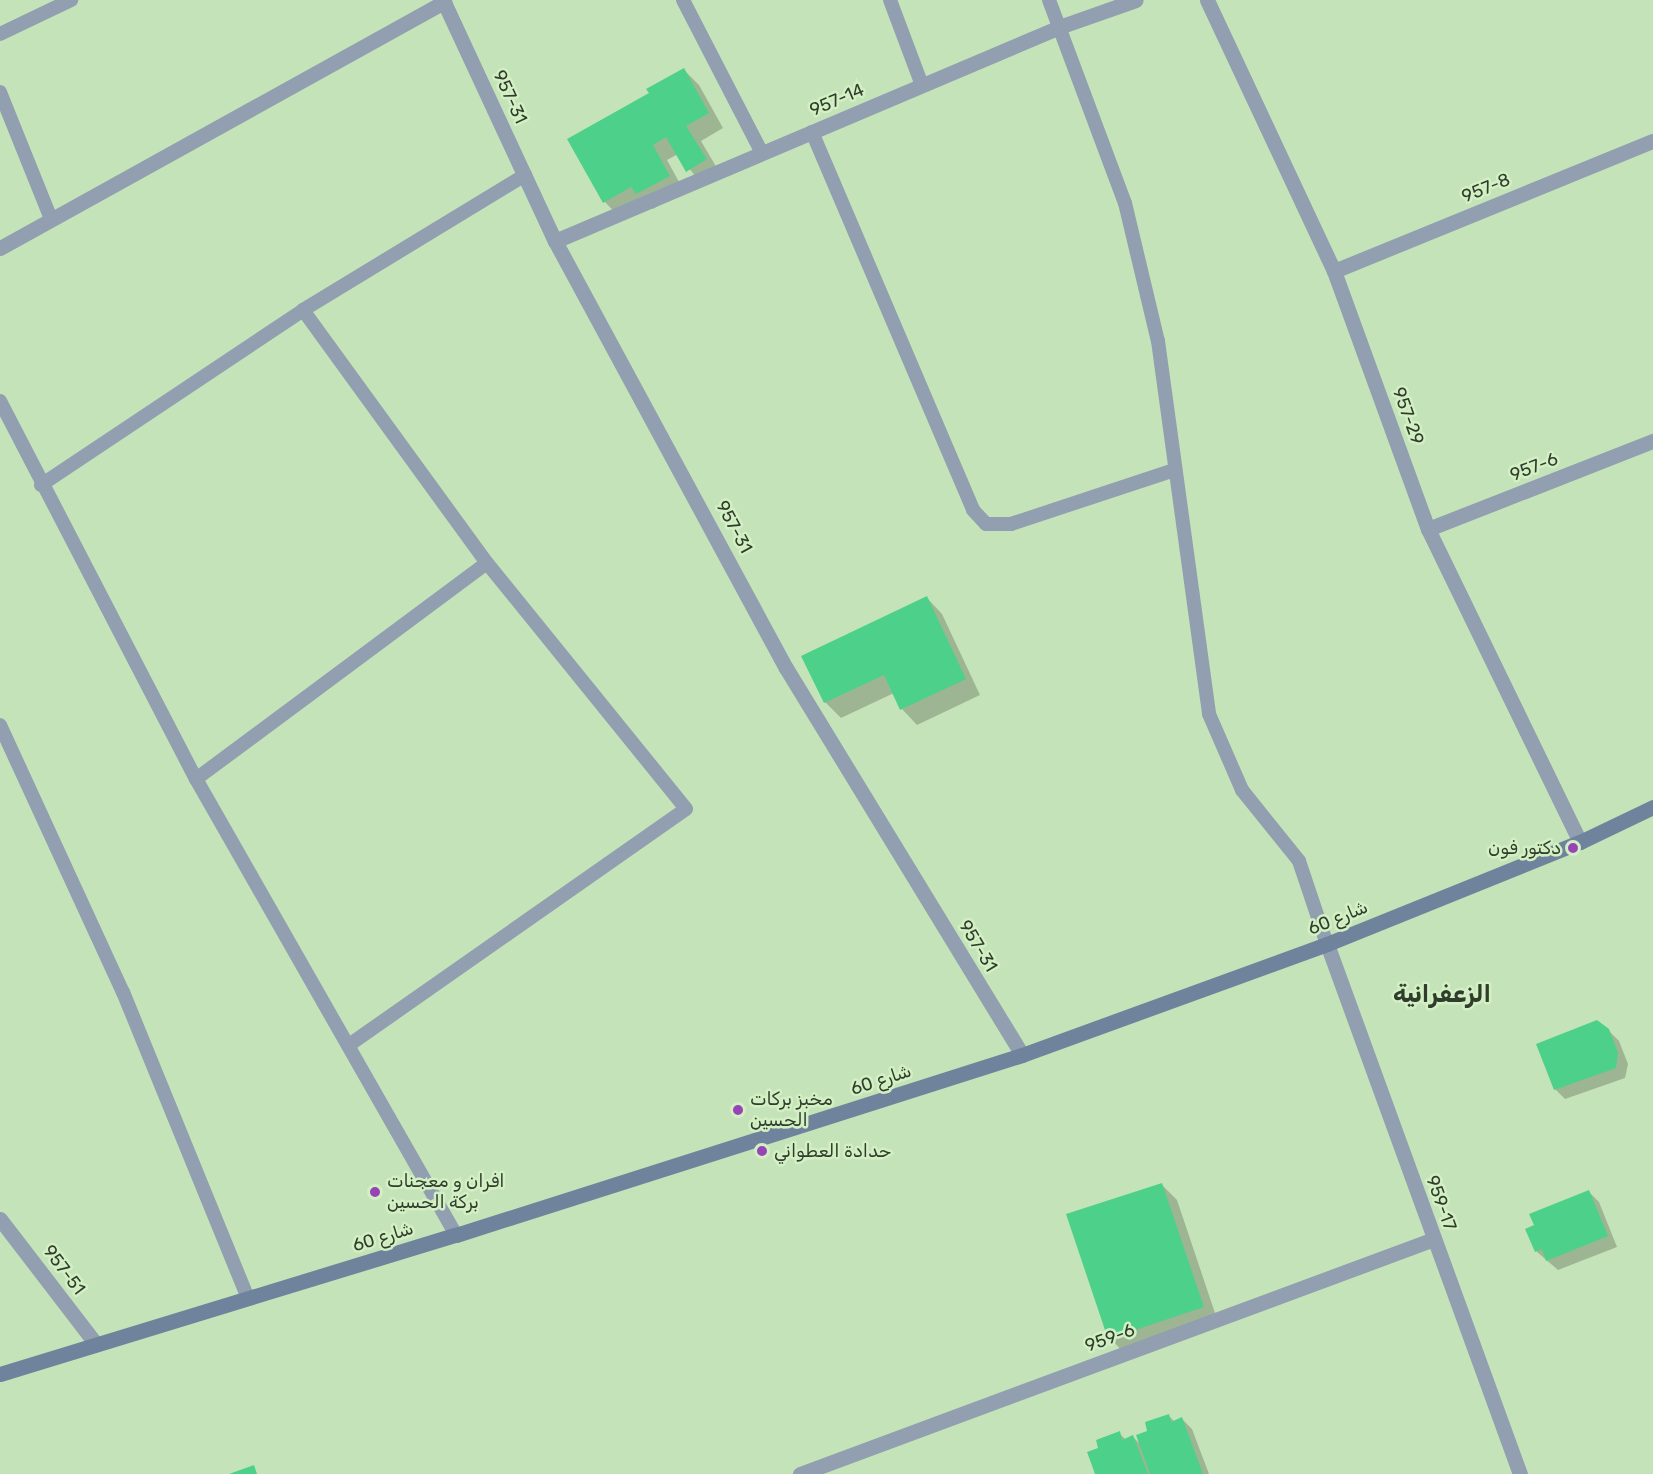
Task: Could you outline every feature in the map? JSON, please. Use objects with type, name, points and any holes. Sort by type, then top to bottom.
[{"type":"street","name":"957-14","points":[[555,241],[1062,26],[1136,0]]},
{"type":"street","name":"957-29","points":[[1207,0],[1334,271],[1428,529],[1580,842]]},
{"type":"street","name":"957-31","points":[[443,1],[555,241],[786,668],[1022,1055]]},
{"type":"street","points":[[0,248],[443,1]]},
{"type":"street","name":"957-8","points":[[1334,271],[1653,141]]},
{"type":"street","name":"957-6","points":[[1428,529],[1653,441]]},
{"type":"street","name":"شارع 60","points":[[0,1374],[456,1235],[1022,1055],[1327,944],[1580,842],[1653,807]]},
{"type":"street","name":"959-17","points":[[1327,944],[1520,1474]]},
{"type":"street","name":"957-51","points":[[0,1219],[96,1344]]},
{"type":"street","name":"959-6","points":[[800,1474],[1434,1239]]},
{"type":"lane","points":[[0,34],[71,0]]},
{"type":"lane","points":[[683,0],[762,153]]},
{"type":"lane","points":[[890,0],[922,85]]},
{"type":"lane","points":[[1049,0],[1062,26],[1125,203],[1158,340],[1209,714],[1242,790],[1299,861],[1327,944]]},
{"type":"lane","points":[[0,92],[51,219]]},
{"type":"lane","points":[[812,132],[973,510],[986,524],[1011,524],[1174,470]]},
{"type":"lane","points":[[41,485],[303,310],[525,175]]},
{"type":"lane","points":[[303,310],[486,563],[686,809],[349,1046]]},
{"type":"lane","points":[[0,402],[41,485],[196,779],[456,1235]]},
{"type":"lane","points":[[196,779],[486,563]]},
{"type":"lane","points":[[0,725],[123,992],[248,1298]]},
{"type":"building","points":[[684,68],[709,113],[686,126],[707,159],[686,172],[666,137],[653,145],[670,176],[636,194],[631,187],[603,203],[567,139],[649,93],[646,89]]},
{"type":"building","points":[[927,596],[966,679],[900,710],[884,675],[824,703],[801,656]]},
{"type":"building","points":[[1597,1020],[1609,1029],[1618,1053],[1616,1068],[1554,1090],[1536,1044]]},
{"type":"building","points":[[1162,1183],[1204,1307],[1108,1339],[1066,1214]]},
{"type":"building","points":[[1589,1190],[1608,1236],[1546,1261],[1542,1249],[1535,1252],[1525,1229],[1534,1225],[1529,1214]]},
{"type":"building","points":[[1169,1414],[1171,1422],[1182,1417],[1203,1474],[1150,1474],[1136,1435],[1147,1431],[1145,1422]]},
{"type":"building","points":[[1120,1431],[1122,1440],[1133,1435],[1148,1474],[1095,1474],[1087,1452],[1098,1448],[1096,1440]]},
{"type":"building","points":[[254,1465],[257,1474],[229,1474]]},
{"type":"place","name":"دكتور فون","points":[[1573,848]]},
{"type":"place","name":"مخبز بركات الحسين","points":[[738,1110]]},
{"type":"place","name":"حدادة العطواني","points":[[762,1151]]},
{"type":"place","name":"افران و معجنات بركة الحسين","points":[[375,1192]]},
{"type":"district","name":"الزعفرانية","points":[[1442,995]]}]
